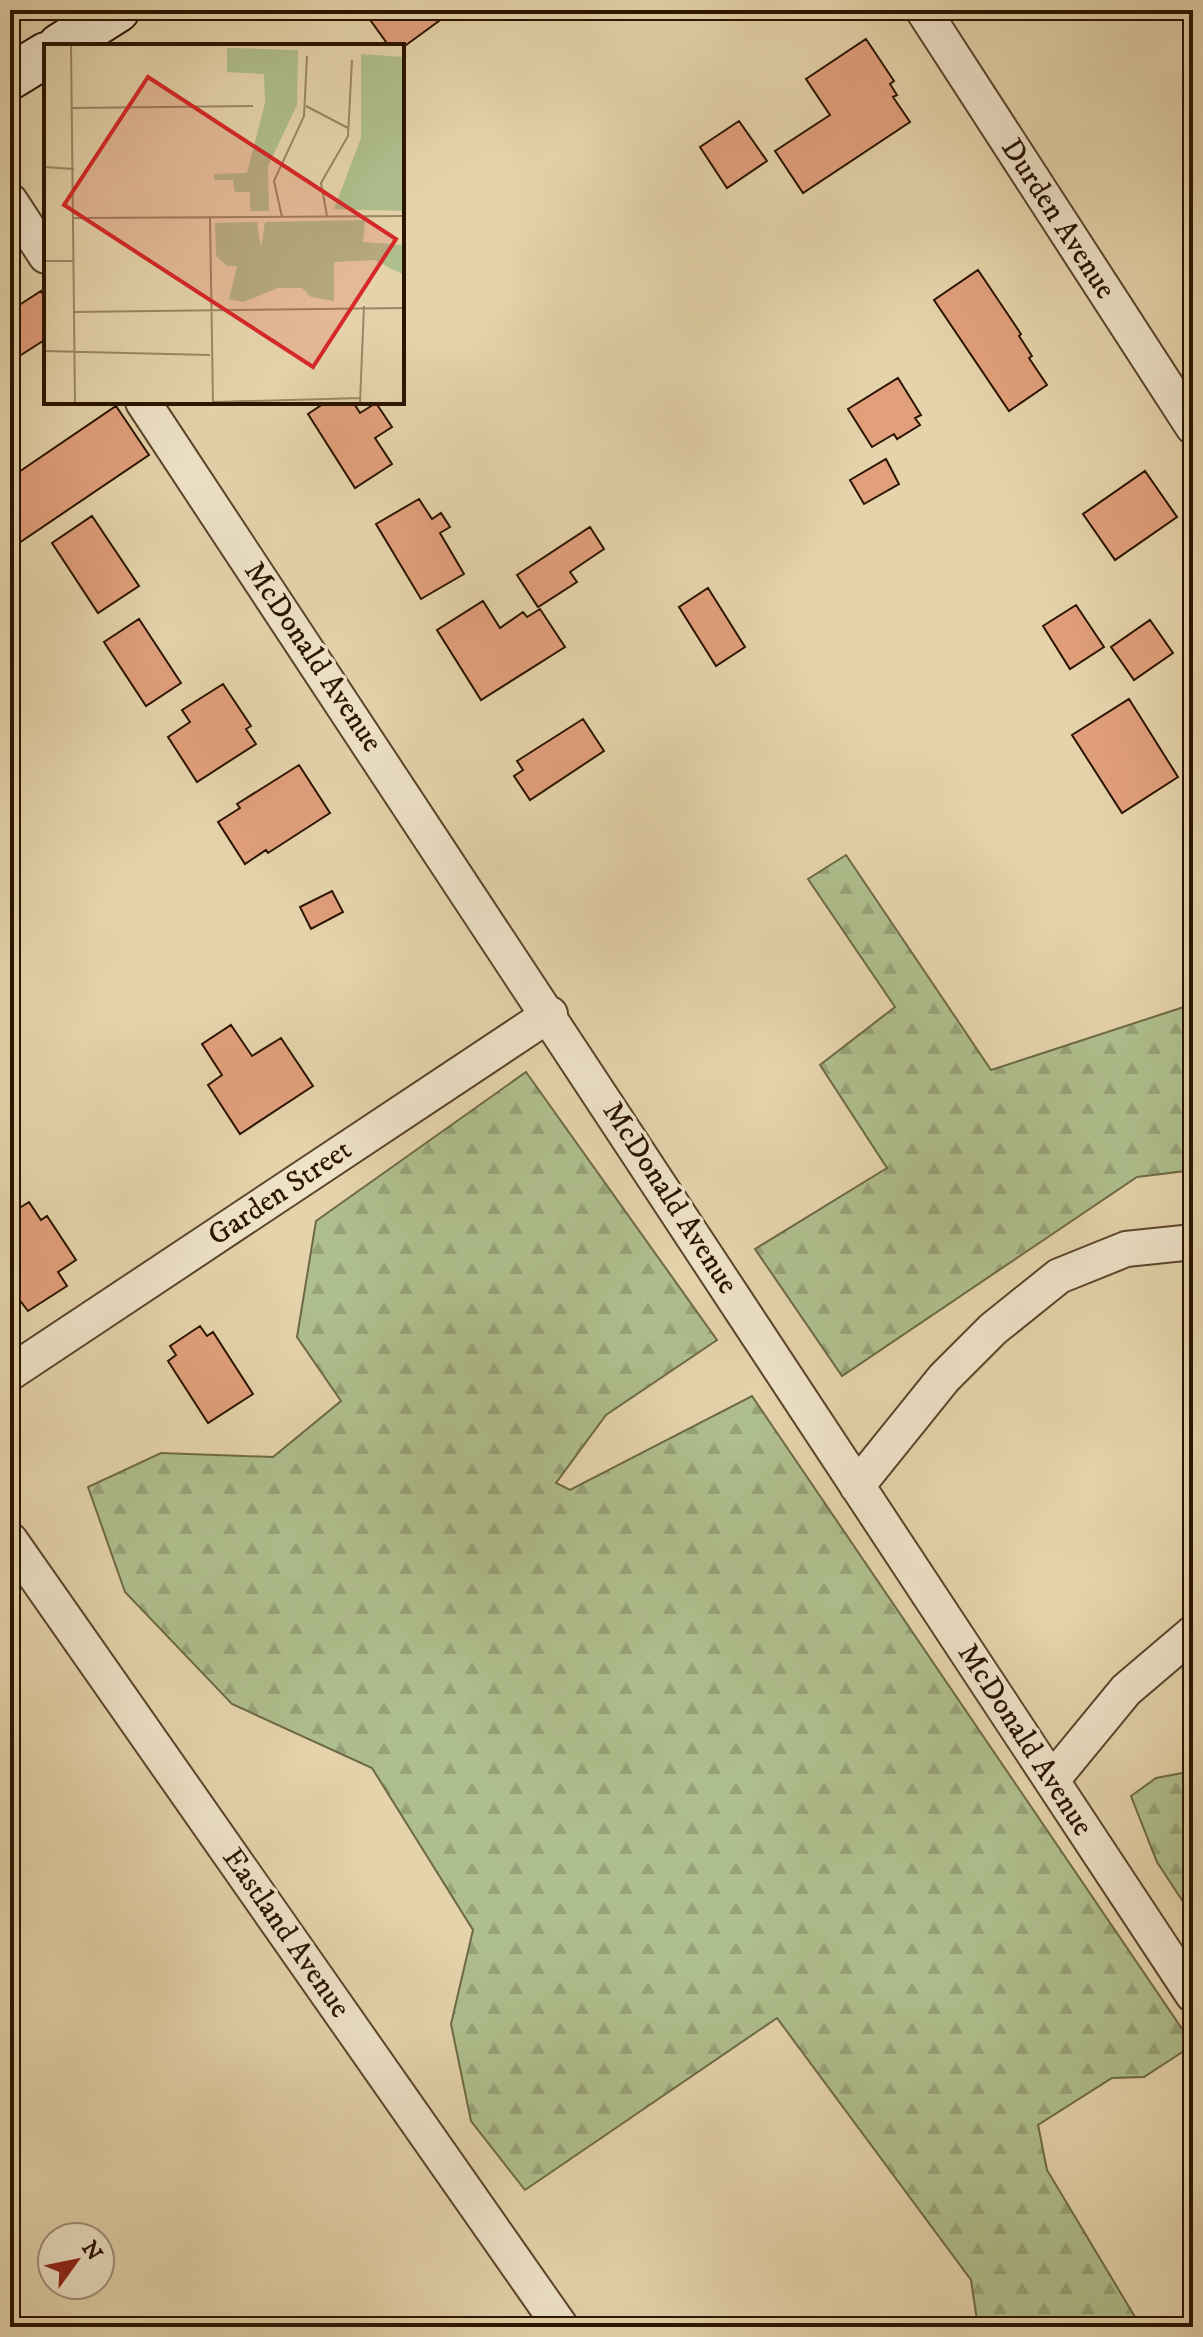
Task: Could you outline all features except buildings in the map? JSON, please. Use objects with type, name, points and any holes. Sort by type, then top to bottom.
[{"type":"street","points":[[63,44],[117,10]]},
{"type":"street","name":"Durden Avenue","points":[[923,10],[1193,427]]},
{"type":"street","points":[[10,77],[44,56]]},
{"type":"street","points":[[10,201],[44,253]]},
{"type":"street","name":"McDonald Avenue","points":[[144,404],[550,1014],[1193,1995]]},
{"type":"street","name":"Garden Street","points":[[10,1373],[550,1014]]},
{"type":"street","points":[[857,1486],[944,1378],[993,1329],[1059,1276],[1126,1249],[1193,1242]]},
{"type":"street","name":"Eastland Avenue","points":[[10,1540],[561,2327]]},
{"type":"street","points":[[1052,1780],[1126,1690],[1193,1633]]},
{"type":"green space","points":[[846,855],[991,1070],[1193,1004],[1193,1170],[1137,1177],[842,1376],[755,1249],[887,1168],[820,1065],[895,1007],[808,879]]},
{"type":"green space","points":[[526,1072],[717,1340],[606,1415],[556,1483],[570,1490],[752,1396],[1193,2045],[1144,2077],[1112,2078],[1038,2125],[1047,2170],[1141,2327],[978,2327],[971,2280],[777,2018],[525,2190],[471,2121],[451,2024],[473,1930],[372,1768],[232,1704],[125,1592],[88,1487],[161,1453],[273,1457],[341,1401],[297,1337],[316,1221]]},
{"type":"green space","points":[[1193,1771],[1193,1917],[1157,1862],[1131,1796],[1156,1778]]}]
